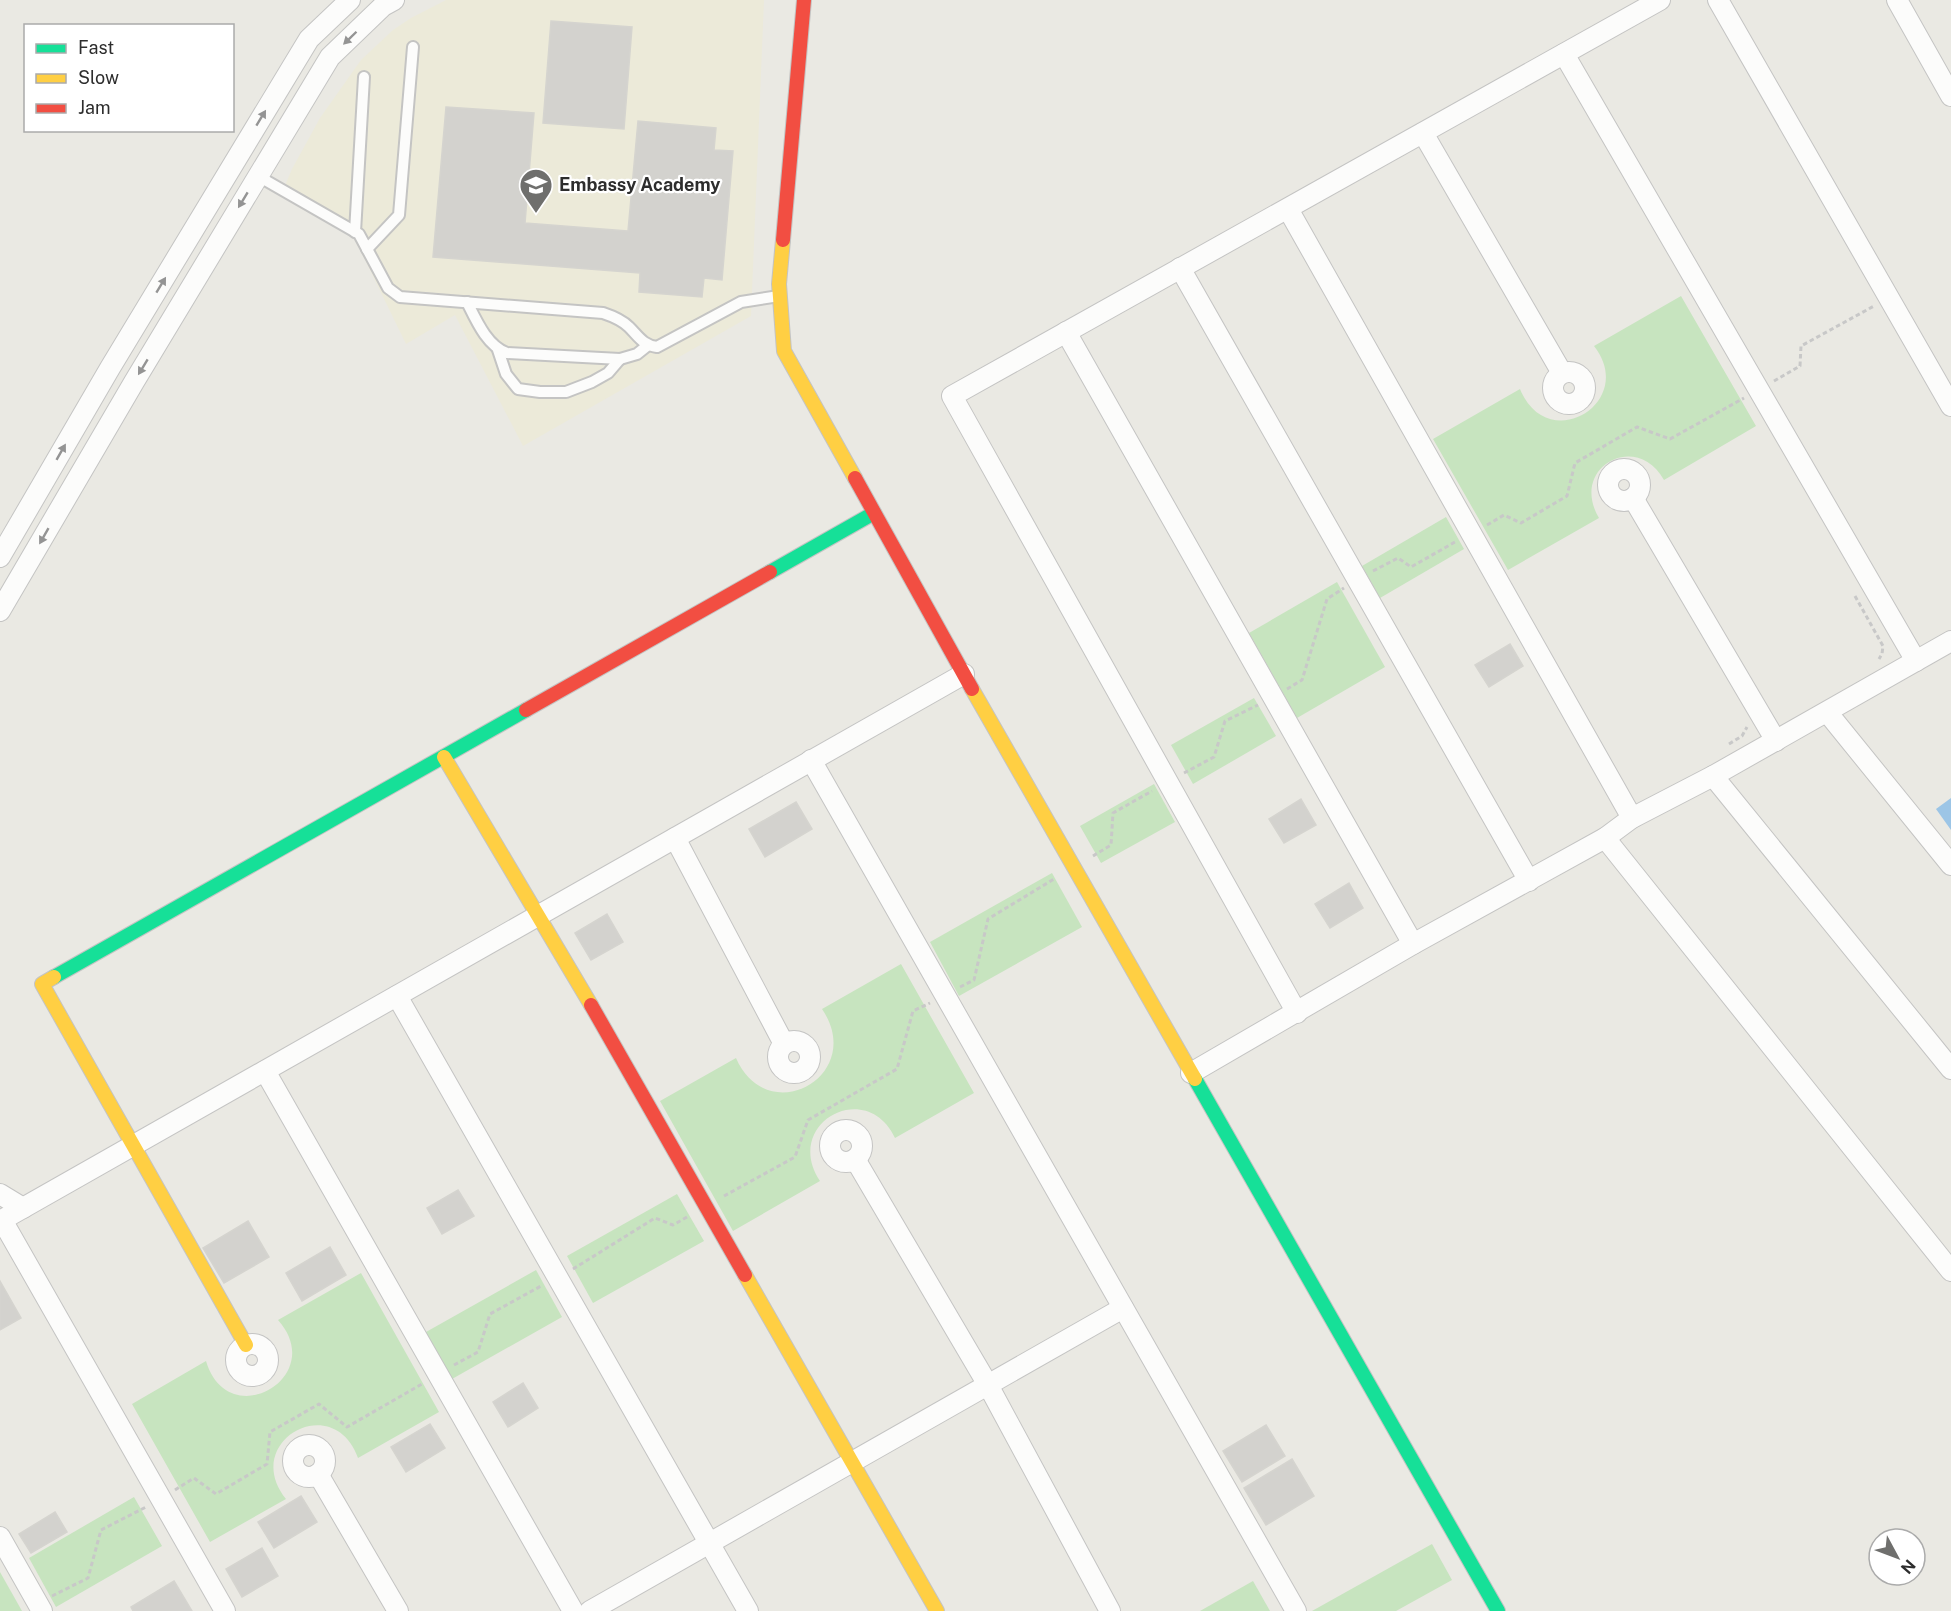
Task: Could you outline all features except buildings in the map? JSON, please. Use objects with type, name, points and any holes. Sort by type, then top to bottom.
[{"type":"street","points":[[0,557],[309,39],[350,0]]},
{"type":"street","points":[[0,611],[134,382],[330,57],[383,6],[394,0]]},
{"type":"street","points":[[804,0],[779,284],[784,351],[964,674],[1498,1611]]},
{"type":"street","points":[[1297,1013],[952,396],[1660,0]]},
{"type":"street","points":[[1718,0],[1951,406]]},
{"type":"street","points":[[1897,0],[1951,96]]},
{"type":"street","points":[[1564,54],[1916,662]]},
{"type":"street","points":[[1423,133],[1562,373]]},
{"type":"street","points":[[1288,209],[1632,818]]},
{"type":"street","points":[[1180,268],[1529,880]]},
{"type":"street","points":[[1066,332],[1413,944]]},
{"type":"street","points":[[1633,498],[1776,741]]},
{"type":"street","points":[[246,1345],[42,984],[874,513]]},
{"type":"street","points":[[1191,1072],[1297,1013],[1413,944],[1605,838],[1632,818],[1713,776],[1951,641]]},
{"type":"street","points":[[225,1611],[1,1221],[964,674]]},
{"type":"street","points":[[1827,712],[1951,865]]},
{"type":"street","points":[[444,757],[539,915],[937,1611]]},
{"type":"street","points":[[811,760],[1296,1611]]},
{"type":"street","points":[[1713,776],[1951,1069]]},
{"type":"street","points":[[675,838],[784,1044]]},
{"type":"street","points":[[1605,838],[1951,1271]]},
{"type":"street","points":[[396,996],[748,1611]]},
{"type":"street","points":[[265,1071],[573,1611]]},
{"type":"street","points":[[855,1159],[988,1385],[1110,1611]]},
{"type":"street","points":[[0,1194],[23,1208]]},
{"type":"street","points":[[590,1611],[1123,1308]]},
{"type":"street","points":[[318,1474],[398,1611]]},
{"type":"street","points":[[0,1537],[40,1607]]},
{"type":"lane","points":[[367,249],[399,215],[412,47]]},
{"type":"lane","points":[[355,232],[364,77]]},
{"type":"lane","points":[[258,176],[355,232],[388,288],[399,297],[603,313],[616,317],[629,326],[648,346],[657,347],[741,302],[780,296]]},
{"type":"lane","points":[[467,302],[475,319],[498,350],[506,375],[518,388],[540,392],[566,392],[608,373],[620,359]]},
{"type":"lane","points":[[498,350],[507,353],[620,359],[636,354],[648,346]]},
{"type":"path","points":[[40,1607],[88,1578],[101,1530],[161,1499],[194,1478],[216,1494],[267,1464],[270,1432],[319,1404],[347,1427],[478,1352],[490,1314],[558,1277],[655,1218],[673,1225],[795,1157],[808,1120],[897,1069],[913,1011],[974,980],[988,919],[1111,845],[1113,813],[1214,757],[1225,721],[1302,680],[1327,599],[1358,579],[1398,558],[1411,567],[1504,515],[1521,523],[1567,496],[1575,463],[1637,427],[1670,439],[1800,366],[1801,346],[1889,298]]},
{"type":"shaded area","name":"Embassy Academy","points":[[446,0],[764,0],[751,316],[523,446],[455,315],[406,344],[352,233],[281,195],[292,169],[320,118],[361,60],[393,30]]},
{"type":"green space","points":[[1681,296],[1756,426],[1664,480],[1652,465],[1638,458],[1623,457],[1610,462],[1599,471],[1593,484],[1592,500],[1599,518],[1508,570],[1433,439],[1520,389],[1533,409],[1550,419],[1567,420],[1584,414],[1597,402],[1605,386],[1605,367],[1594,346]]},
{"type":"green space","points":[[1446,517],[1464,549],[1380,598],[1362,566]]},
{"type":"green space","points":[[1337,582],[1385,667],[1297,718],[1249,633]]},
{"type":"green space","points":[[1254,698],[1276,736],[1193,784],[1171,745]]},
{"type":"green space","points":[[1154,784],[1175,822],[1101,863],[1080,826]]},
{"type":"green space","points":[[1052,873],[1082,927],[959,996],[930,942]]},
{"type":"green space","points":[[901,964],[974,1093],[895,1138],[882,1120],[866,1111],[849,1110],[832,1115],[819,1126],[812,1142],[811,1160],[820,1181],[733,1231],[660,1101],[736,1058],[751,1080],[769,1090],[789,1092],[808,1086],[823,1073],[832,1055],[833,1033],[822,1009]]},
{"type":"green space","points":[[677,1194],[704,1241],[593,1303],[567,1256]]},
{"type":"green space","points":[[536,1270],[562,1317],[452,1379],[426,1332]]},
{"type":"green space","points":[[361,1273],[439,1412],[358,1458],[346,1438],[330,1427],[312,1426],[295,1431],[282,1443],[274,1459],[275,1478],[286,1499],[210,1542],[132,1404],[206,1361],[218,1383],[234,1394],[252,1396],[269,1390],[283,1378],[291,1361],[290,1341],[278,1320]]},
{"type":"green space","points":[[134,1497],[162,1546],[56,1607],[29,1558]]},
{"type":"green space","points":[[1432,1544],[1452,1580],[1396,1611],[1312,1611]]},
{"type":"green space","points":[[0,1572],[22,1611],[0,1611]]},
{"type":"green space","points":[[1253,1581],[1270,1611],[1200,1611]]},
{"type":"water","points":[[1951,798],[1951,830],[1936,809]]},
{"type":"traffic: fast","points":[[770,572],[874,513]]},
{"type":"traffic: fast","points":[[54,977],[526,710]]},
{"type":"traffic: fast","points":[[1195,1079],[1498,1611]]},
{"type":"traffic: slow","points":[[783,240],[779,284],[784,351],[855,478]]},
{"type":"traffic: slow","points":[[972,689],[1195,1079]]},
{"type":"traffic: slow","points":[[444,757],[591,1005]]},
{"type":"traffic: slow","points":[[54,977],[42,984],[246,1345]]},
{"type":"traffic: slow","points":[[745,1275],[937,1611]]},
{"type":"traffic: jam","points":[[783,240],[804,0]]},
{"type":"traffic: jam","points":[[855,478],[972,689]]},
{"type":"traffic: jam","points":[[526,710],[770,572]]},
{"type":"traffic: jam","points":[[591,1005],[745,1275]]},
{"type":"place","name":"Embassy Academy","points":[[536,214]]}]
